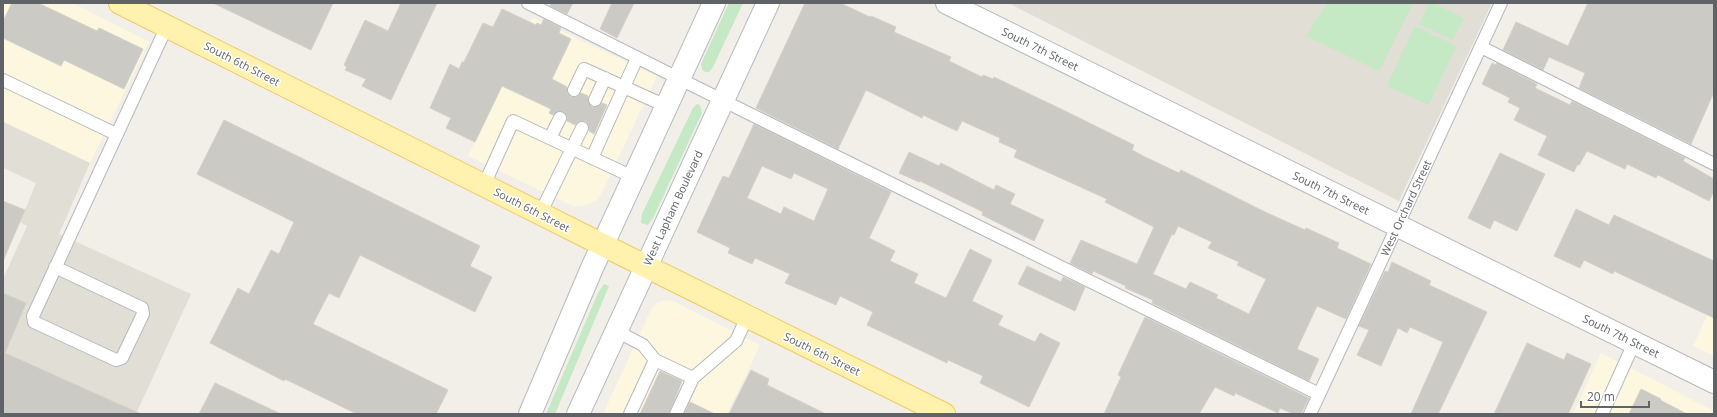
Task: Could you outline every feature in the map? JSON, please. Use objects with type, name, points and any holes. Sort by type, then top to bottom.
[{"type":"main road","name":"South 6th Street","points":[[120,3],[646,267],[944,414]]},
{"type":"street","points":[[530,414],[633,177],[714,3]]},
{"type":"street","name":"West Lapham Boulevard","points":[[578,414],[768,3]]},
{"type":"street","name":"South 7th Street","points":[[947,3],[1714,382]]},
{"type":"lane","points":[[528,3],[679,79],[1319,394]]},
{"type":"lane","name":"West Orchard Street","points":[[1310,414],[1501,3]]},
{"type":"lane","points":[[55,267],[142,308],[143,314],[122,358],[116,360],[34,322],[33,316],[55,267],[116,134],[167,26]]},
{"type":"lane","points":[[1481,47],[1714,164]]},
{"type":"lane","points":[[592,158],[637,58]]},
{"type":"lane","points":[[574,90],[584,69],[666,106]]},
{"type":"lane","points":[[595,100],[605,78]]},
{"type":"lane","points":[[3,80],[116,134]]},
{"type":"lane","points":[[550,138],[560,118]]},
{"type":"lane","points":[[484,185],[513,121],[633,177]]},
{"type":"lane","points":[[540,214],[582,128]]},
{"type":"lane","points":[[676,414],[693,378],[736,341],[747,316]]},
{"type":"lane","points":[[616,331],[643,345],[655,360],[693,378]]},
{"type":"lane","points":[[1602,414],[1634,343]]},
{"type":"lane","points":[[630,414],[655,360]]},
{"type":"shaded area","points":[[3,3],[73,3],[149,42],[90,163],[3,121]]},
{"type":"shaded area","points":[[1008,3],[1492,3],[1399,201]]},
{"type":"shaded area","points":[[533,18],[657,76],[603,190],[597,200],[583,206],[573,206],[468,156]]},
{"type":"shaded area","points":[[3,122],[90,163],[59,234],[191,294],[136,414],[3,414],[3,279],[27,226],[20,222],[36,183],[3,168]]},
{"type":"shaded area","points":[[665,300],[673,301],[760,345],[727,414],[603,414],[652,308],[657,303]]},
{"type":"shaded area","points":[[1714,301],[1714,356],[1693,346]]},
{"type":"shaded area","points":[[1601,353],[1714,411],[1714,414],[1573,414]]},
{"type":"green space","points":[[729,3],[743,3],[713,67],[709,72],[705,72],[702,69],[701,64]]},
{"type":"green space","points":[[1329,3],[1413,3],[1379,71],[1306,36],[1318,16]]},
{"type":"green space","points":[[1429,3],[1433,3],[1464,18],[1453,40],[1419,24]]},
{"type":"green space","points":[[1415,26],[1456,46],[1429,105],[1387,86]]},
{"type":"green space","points":[[697,104],[700,105],[702,113],[654,216],[648,225],[641,223],[642,214],[693,108]]},
{"type":"green space","points":[[604,284],[609,286],[555,414],[546,414],[598,293]]},
{"type":"building","points":[[12,3],[38,3],[97,31],[99,28],[143,49],[124,89],[64,60],[61,66],[3,38],[3,21]]},
{"type":"building","points":[[213,3],[333,3],[311,50]]},
{"type":"building","points":[[401,3],[437,3],[391,100],[362,86],[366,79],[345,70],[347,67],[344,65],[365,20],[388,31]]},
{"type":"building","points":[[551,3],[573,3],[567,14],[550,6]]},
{"type":"building","points":[[612,3],[634,3],[617,38],[600,29]]},
{"type":"building","points":[[805,3],[840,3],[896,27],[894,32],[951,57],[949,61],[982,77],[983,75],[993,79],[994,77],[1134,145],[1132,150],[1145,157],[1179,173],[1181,170],[1263,211],[1305,230],[1306,228],[1339,243],[1337,248],[1371,264],[1346,319],[1317,306],[1297,349],[1319,359],[1309,381],[1152,303],[1153,300],[1125,288],[1126,286],[1093,271],[1092,274],[1070,263],[1081,240],[1137,264],[1154,227],[1105,202],[1107,199],[1014,157],[1017,150],[999,142],[1000,138],[962,121],[957,131],[923,115],[922,118],[866,90],[838,149],[756,108]],"holes":[[[1178,226],[1212,242],[1208,248],[1239,262],[1237,265],[1266,279],[1249,314],[1216,298],[1218,295],[1190,282],[1186,289],[1153,274],[1172,234],[1174,235]]]},
{"type":"building","points":[[1588,3],[1714,3],[1714,92],[1691,144],[1579,88],[1585,73],[1549,57],[1543,70],[1503,50],[1516,22],[1568,46]]},
{"type":"building","points":[[502,9],[536,25],[537,23],[541,25],[544,19],[561,28],[559,33],[571,39],[552,79],[567,87],[568,94],[571,97],[578,96],[581,93],[588,96],[588,101],[592,107],[596,107],[602,103],[607,105],[594,134],[589,131],[586,121],[578,122],[575,125],[567,121],[567,117],[564,112],[559,111],[553,115],[549,113],[551,109],[502,86],[475,142],[446,128],[451,118],[430,108],[450,64],[459,69],[483,23],[493,27]]},
{"type":"building","points":[[1492,63],[1496,65],[1497,63],[1537,84],[1535,88],[1570,105],[1572,101],[1685,158],[1683,161],[1714,179],[1714,191],[1709,201],[1658,175],[1656,178],[1627,164],[1625,169],[1587,151],[1574,172],[1538,155],[1547,136],[1514,120],[1520,108],[1508,102],[1510,98],[1482,84]]},
{"type":"building","points":[[224,120],[480,246],[470,266],[492,277],[475,312],[360,255],[339,298],[329,293],[313,324],[448,390],[436,414],[357,414],[285,379],[284,381],[210,343],[238,288],[249,294],[271,250],[279,254],[294,222],[197,174]]},
{"type":"building","points":[[754,124],[891,192],[869,238],[895,251],[890,261],[918,274],[914,283],[946,298],[970,249],[992,260],[972,301],[1003,316],[998,325],[1035,342],[1040,333],[1060,343],[1029,407],[980,383],[983,376],[948,360],[947,363],[867,325],[873,312],[840,296],[836,305],[785,283],[790,274],[755,258],[752,264],[728,253],[730,248],[697,232],[723,176],[729,178]],"holes":[[[762,166],[791,179],[794,173],[828,189],[814,221],[784,207],[781,214],[747,198]]]},
{"type":"building","points":[[909,152],[939,166],[941,163],[994,190],[996,185],[1015,194],[1010,204],[1044,220],[1034,241],[982,215],[983,212],[920,181],[919,182],[899,173]]},
{"type":"building","points":[[1500,153],[1545,174],[1517,231],[1494,220],[1490,229],[1468,218]]},
{"type":"building","points":[[3,201],[25,210],[3,261]]},
{"type":"building","points":[[1576,209],[1609,225],[1614,215],[1714,261],[1714,318],[1614,271],[1613,274],[1584,260],[1580,268],[1554,256]]},
{"type":"building","points":[[1392,262],[1431,281],[1429,285],[1487,312],[1438,414],[1411,414],[1443,342],[1410,327],[1407,333],[1398,328],[1381,366],[1357,355],[1369,330],[1359,326],[1385,271],[1388,272]]},
{"type":"building","points":[[1027,266],[1061,282],[1063,277],[1085,287],[1075,311],[1018,284]]},
{"type":"building","points":[[3,293],[26,303],[5,353],[141,414],[3,414]]},
{"type":"building","points":[[1145,317],[1309,398],[1301,414],[1294,414],[1280,408],[1278,413],[1235,393],[1234,396],[1215,387],[1199,414],[1104,414],[1121,377],[1118,375]]},
{"type":"building","points":[[1527,343],[1564,360],[1567,353],[1591,364],[1568,414],[1494,414]]},
{"type":"building","points":[[751,370],[769,379],[767,385],[826,414],[729,414]]},
{"type":"building","points":[[660,371],[682,381],[669,414],[640,414]]},
{"type":"building","points":[[215,383],[281,414],[199,414]]},
{"type":"building","points":[[1641,389],[1661,399],[1660,400],[1687,414],[1629,414]]},
{"type":"building","points":[[690,402],[715,414],[684,414]]}]
